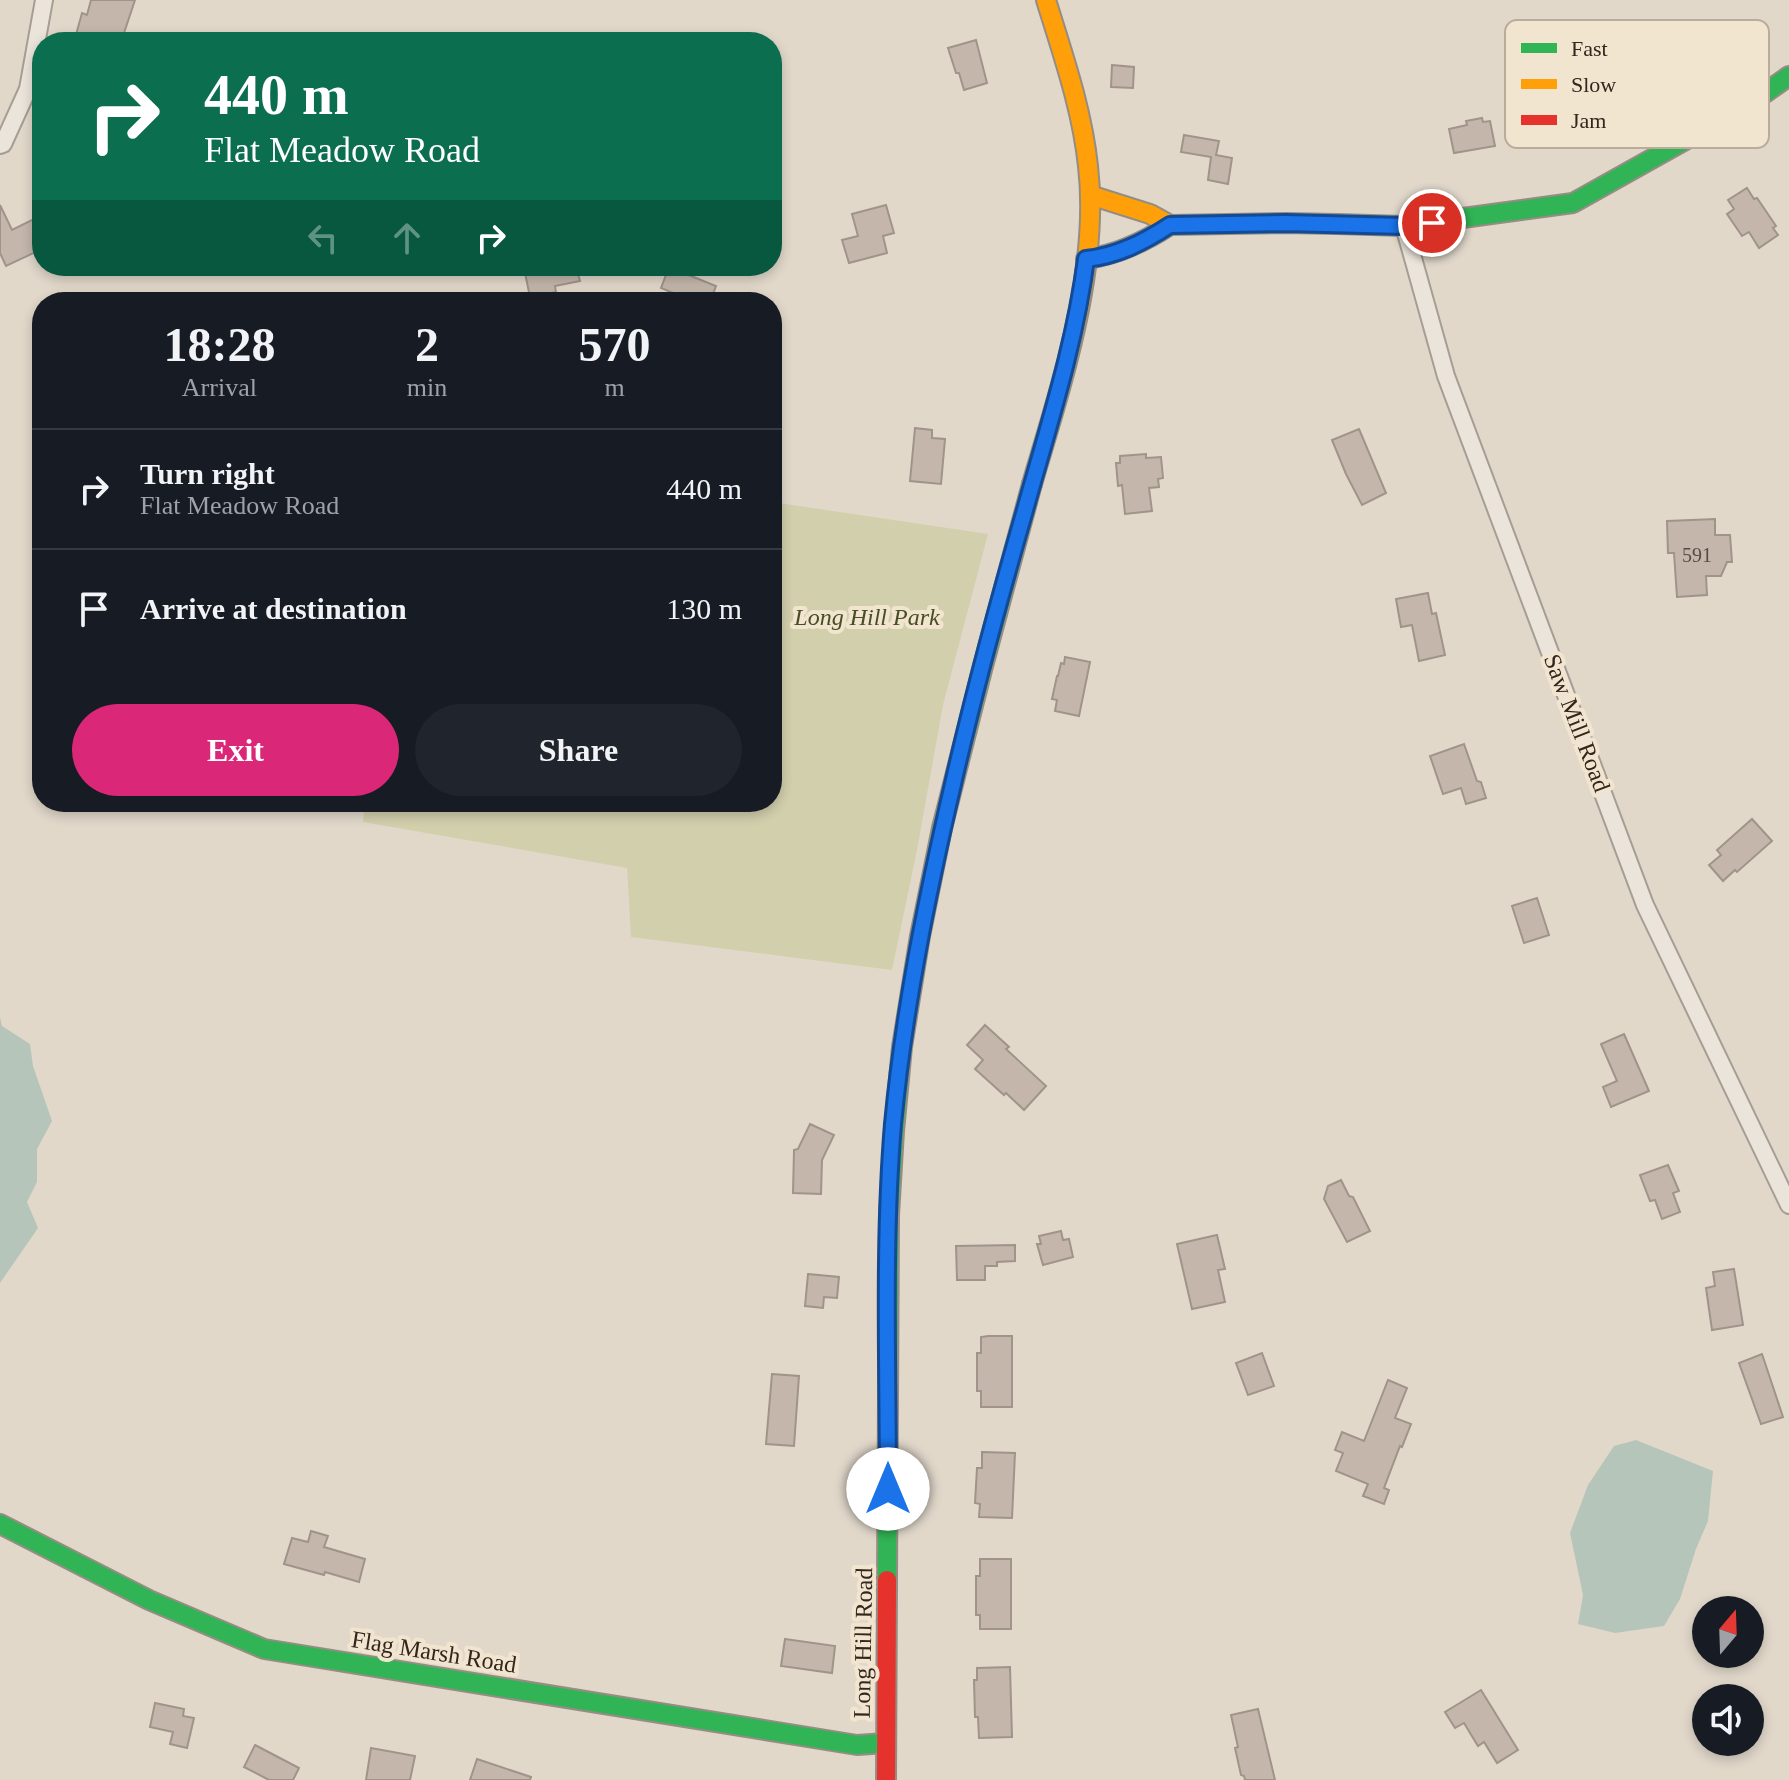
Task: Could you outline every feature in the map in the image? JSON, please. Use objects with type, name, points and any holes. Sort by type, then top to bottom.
[{"type":"street","points":[[38,32],[44,0]]},
{"type":"street","name":"Long Hill Road","points":[[886,1780],[889,1215],[893,1125],[900,1066],[910,991],[953,784],[1005,580],[1071,346],[1086,259],[1090,195],[1088,161],[1081,122],[1046,0]]},
{"type":"street","points":[[0,145],[28,89],[32,67]]},
{"type":"street","points":[[1769,90],[1789,76]]},
{"type":"street","points":[[1090,195],[1150,214],[1170,225],[1286,223],[1404,226],[1573,203],[1671,148]]},
{"type":"street","points":[[1086,259],[1104,257],[1132,246],[1170,225]]},
{"type":"street","name":"Saw Mill Road","points":[[1404,226],[1446,376],[1645,905],[1789,1205]]},
{"type":"street","name":"Flag Marsh Road","points":[[0,1524],[149,1600],[264,1649],[857,1745],[886,1743]]},
{"type":"green space","name":"Long Hill Park","points":[[782,503],[988,534],[943,705],[892,970],[631,937],[627,868],[363,822],[364,812],[782,812]]},
{"type":"shaded area","points":[[0,1017],[2,1026],[30,1044],[33,1066],[52,1121],[37,1149],[37,1182],[27,1202],[38,1228],[0,1283]]},
{"type":"shaded area","points":[[1636,1440],[1713,1471],[1708,1521],[1680,1599],[1664,1626],[1615,1633],[1578,1624],[1583,1595],[1570,1533],[1588,1485],[1614,1446]]},
{"type":"building","points":[[91,0],[135,0],[124,32],[77,32],[82,13],[87,15]]},
{"type":"building","points":[[976,40],[987,83],[964,90],[948,48]]},
{"type":"building","points":[[1112,65],[1134,67],[1133,88],[1111,87]]},
{"type":"building","points":[[1482,118],[1483,122],[1490,121],[1495,146],[1454,153],[1449,129]]},
{"type":"building","points":[[1184,135],[1219,141],[1216,155],[1232,158],[1228,184],[1208,180],[1211,157],[1181,152]]},
{"type":"building","points":[[1747,188],[1776,226],[1773,228],[1778,235],[1759,248],[1749,232],[1742,236],[1727,214],[1734,209],[1728,200]]},
{"type":"building","points":[[0,205],[12,230],[32,220],[32,254],[6,266],[0,253]]},
{"type":"building","points":[[886,205],[894,233],[883,236],[887,253],[849,263],[842,240],[858,236],[852,214]]},
{"type":"building","points":[[526,276],[579,276],[580,281],[555,286],[556,292],[529,292]]},
{"type":"building","points":[[666,276],[691,276],[716,286],[714,292],[671,292],[661,288]]},
{"type":"building","points":[[915,428],[932,430],[932,438],[945,439],[941,484],[910,481]]},
{"type":"building","points":[[1359,429],[1386,493],[1362,505],[1332,440]]},
{"type":"building","points":[[1146,454],[1146,458],[1161,457],[1163,478],[1158,479],[1159,487],[1149,488],[1152,511],[1125,514],[1116,463],[1120,463],[1120,456]]},
{"type":"building","points":[[1715,519],[1715,535],[1730,535],[1732,562],[1727,562],[1721,576],[1706,576],[1707,595],[1677,597],[1674,553],[1668,553],[1667,521]]},
{"type":"building","points":[[1428,593],[1432,614],[1436,613],[1445,655],[1419,661],[1412,625],[1401,627],[1396,599]]},
{"type":"building","points":[[1065,657],[1090,662],[1079,716],[1055,711],[1057,700],[1052,699]]},
{"type":"building","points":[[1464,744],[1486,798],[1466,804],[1461,788],[1443,794],[1430,756]]},
{"type":"building","points":[[1752,819],[1772,841],[1723,881],[1709,865],[1721,855],[1717,850]]},
{"type":"building","points":[[1537,898],[1549,935],[1524,943],[1512,906]]},
{"type":"building","points":[[985,1025],[1046,1086],[1024,1110],[975,1069],[983,1060],[967,1045]]},
{"type":"building","points":[[1624,1034],[1649,1091],[1611,1107],[1603,1087],[1617,1081],[1601,1044]]},
{"type":"building","points":[[810,1124],[834,1135],[822,1160],[821,1194],[793,1193],[794,1150],[798,1149]]},
{"type":"building","points":[[1668,1165],[1679,1191],[1673,1193],[1680,1212],[1662,1219],[1655,1200],[1650,1201],[1640,1175]]},
{"type":"building","points":[[1341,1180],[1370,1231],[1347,1242],[1324,1199],[1328,1186]]},
{"type":"building","points":[[1061,1231],[1063,1240],[1069,1239],[1073,1257],[1043,1265],[1037,1244],[1041,1244],[1039,1236]]},
{"type":"building","points":[[1217,1235],[1225,1269],[1218,1270],[1225,1302],[1192,1309],[1177,1244]]},
{"type":"building","points":[[1015,1245],[1015,1261],[985,1266],[985,1280],[957,1280],[956,1246]]},
{"type":"building","points":[[1734,1269],[1743,1325],[1712,1330],[1706,1288],[1715,1286],[1713,1272]]},
{"type":"building","points":[[808,1274],[839,1277],[837,1298],[824,1297],[823,1308],[805,1306]]},
{"type":"building","points":[[1012,1336],[1012,1407],[981,1407],[981,1391],[977,1391],[977,1353],[981,1353],[981,1337]]},
{"type":"building","points":[[1262,1353],[1274,1386],[1248,1395],[1236,1363]]},
{"type":"building","points":[[1762,1354],[1783,1417],[1761,1424],[1739,1363]]},
{"type":"building","points":[[772,1374],[799,1376],[794,1446],[766,1444]]},
{"type":"building","points":[[1388,1380],[1407,1388],[1395,1418],[1411,1424],[1384,1488],[1389,1490],[1384,1504],[1363,1496],[1368,1484],[1336,1471],[1343,1453],[1335,1450],[1342,1432],[1364,1441]]},
{"type":"building","points":[[982,1452],[1015,1453],[1012,1518],[979,1517],[980,1504],[975,1503],[977,1468],[982,1468]]},
{"type":"building","points":[[311,1531],[328,1536],[324,1547],[365,1559],[359,1582],[284,1564],[292,1538],[308,1542]]},
{"type":"building","points":[[980,1559],[1011,1559],[1011,1629],[980,1629],[980,1615],[976,1615],[976,1576],[980,1576]]},
{"type":"building","points":[[785,1639],[835,1646],[832,1673],[781,1666]]},
{"type":"building","points":[[1010,1667],[1012,1737],[979,1738],[978,1717],[975,1717],[974,1680],[977,1680],[977,1668]]},
{"type":"building","points":[[1481,1690],[1518,1750],[1497,1763],[1484,1742],[1478,1746],[1464,1723],[1455,1728],[1445,1712]]},
{"type":"building","points":[[155,1703],[184,1709],[183,1716],[194,1718],[187,1748],[170,1744],[173,1732],[150,1727]]},
{"type":"building","points":[[1258,1709],[1275,1780],[1245,1780],[1241,1775],[1231,1715]]},
{"type":"building","points":[[255,1745],[299,1768],[293,1780],[269,1780],[244,1767]]},
{"type":"building","points":[[371,1748],[415,1756],[410,1780],[366,1780]]},
{"type":"building","points":[[477,1759],[531,1777],[530,1780],[470,1780]]},
{"type":"traffic: fast","points":[[1769,90],[1789,76]]},
{"type":"traffic: fast","points":[[1338,224],[1404,226],[1573,203],[1671,148]]},
{"type":"traffic: fast","points":[[1086,259],[1130,247],[1170,225]]},
{"type":"traffic: fast","points":[[887,1580],[889,1215],[902,1047],[942,828],[1032,484]]},
{"type":"traffic: fast","points":[[0,1524],[149,1600],[264,1649],[857,1745],[886,1743]]},
{"type":"traffic: slow","points":[[1032,484],[1075,327],[1088,246],[1090,205],[1081,124],[1046,0]]},
{"type":"traffic: slow","points":[[1090,195],[1150,214],[1170,225],[1338,224]]},
{"type":"traffic: jam","points":[[886,1780],[887,1580]]},
{"type":"route","points":[[888,1489],[893,1125],[910,991],[960,753],[1012,553],[1071,346],[1086,259],[1104,257],[1132,246],[1170,225],[1286,223],[1404,226],[1432,223]]}]
